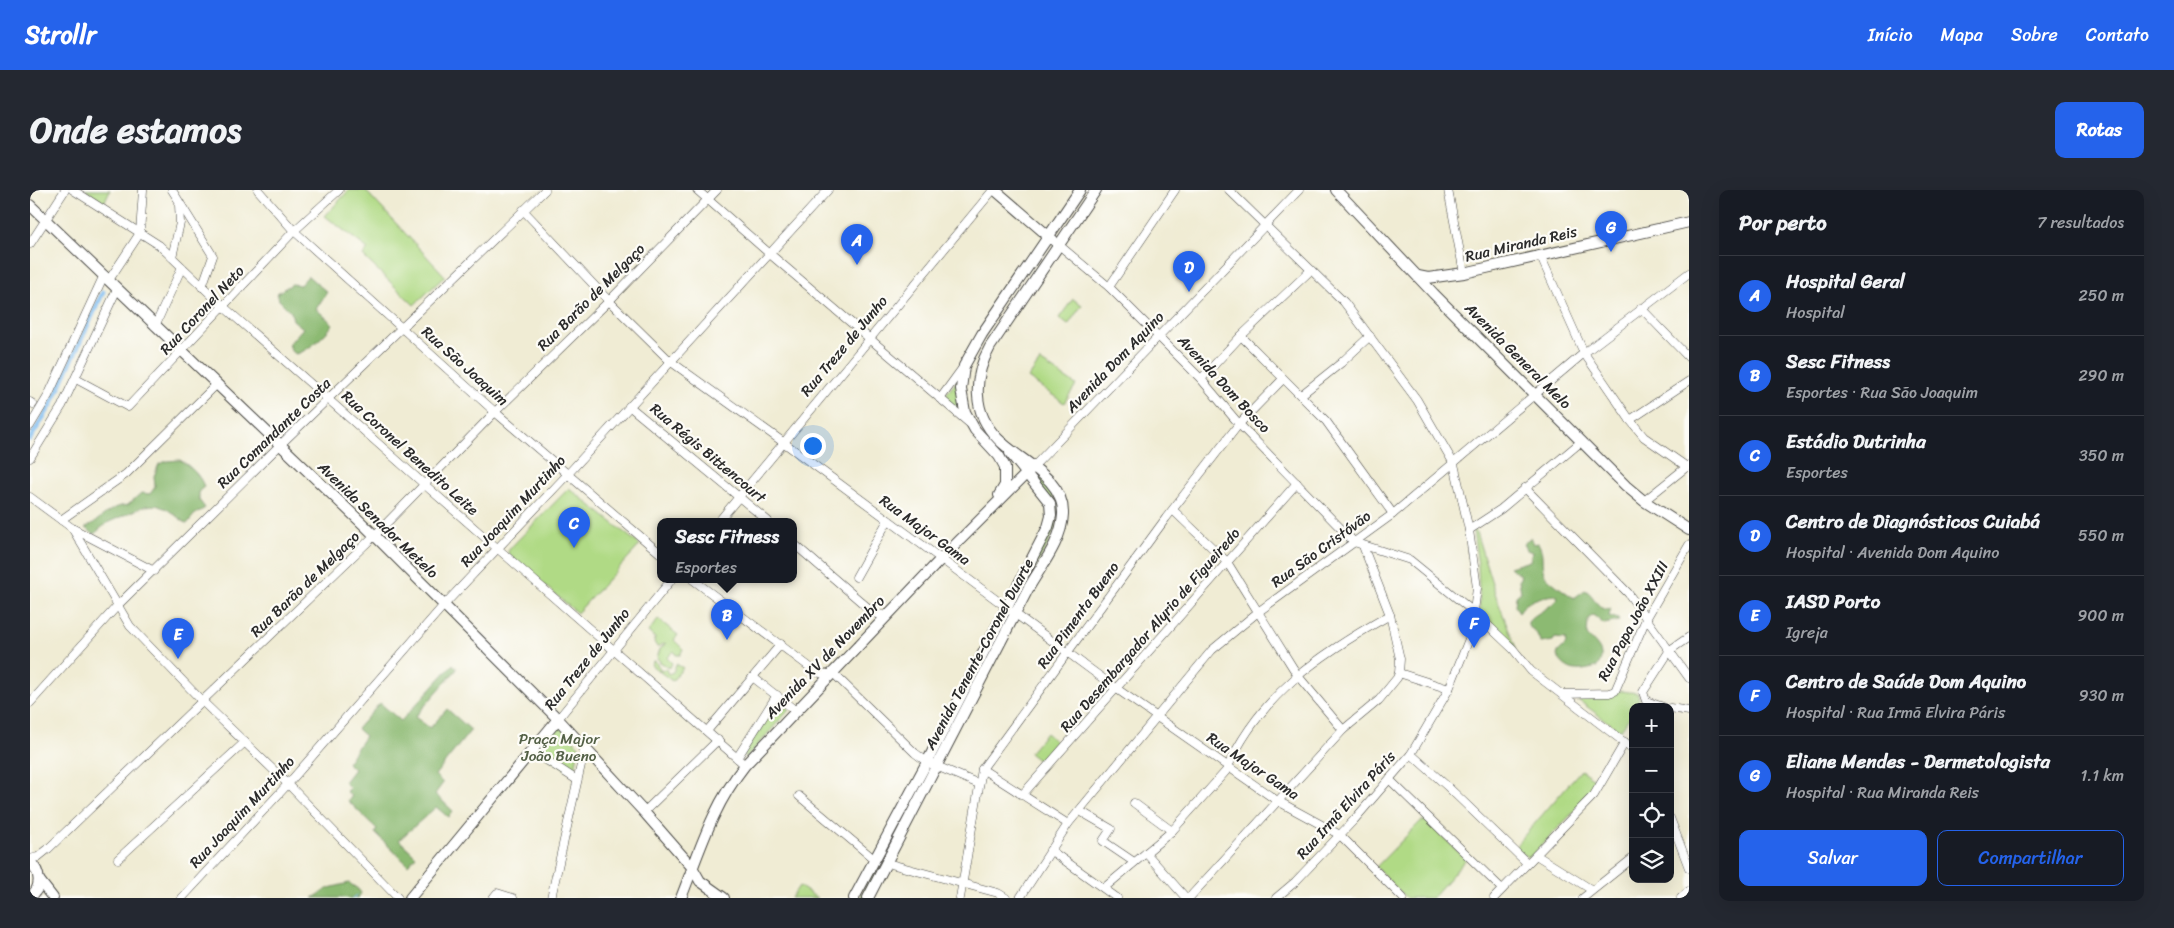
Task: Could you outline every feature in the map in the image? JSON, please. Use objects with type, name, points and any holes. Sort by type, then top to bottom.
[{"type":"main road","points":[[994,190],[1050,236],[1053,242],[1051,256]]},
{"type":"main road","points":[[983,516],[1003,490],[1006,473],[1003,462],[973,427],[965,412],[962,396],[964,366],[982,334],[1080,190]]},
{"type":"main road","name":"Avenida Tenente-Coronel Duarte","points":[[868,898],[1028,589],[1057,538],[1063,512],[1060,497],[1056,491],[998,439],[985,421],[978,401],[977,378],[990,347],[1096,190]]},
{"type":"main road","name":"Avenida General Melo","points":[[1336,190],[1346,195],[1434,294],[1626,486],[1689,530]]},
{"type":"main road","name":"Avenida Senador Metelo","points":[[30,205],[374,536],[558,718],[692,867],[700,881]]},
{"type":"main road","name":"Rua Miranda Reis","points":[[1418,276],[1435,277],[1464,273],[1689,222]]},
{"type":"main road","points":[[1434,294],[1433,284],[1435,277]]},
{"type":"main road","name":"Avenida Tenente-Coronel Duarte","points":[[854,898],[927,762],[1048,527],[1051,516],[1050,503],[1030,469]]},
{"type":"main road","name":"Avenida XV de Novembro","points":[[682,894],[716,808],[741,761],[796,711],[1030,469]]},
{"type":"main road","points":[[1027,568],[1028,589]]},
{"type":"main road","name":"Rua Treze de Junho","points":[[410,898],[558,718]]},
{"type":"main road","points":[[30,860],[37,870],[35,889],[53,898]]},
{"type":"main road","points":[[682,894],[690,884],[700,881],[724,898]]},
{"type":"street","points":[[30,244],[64,190]]},
{"type":"street","name":"Rua Coronel Benedito Leite","points":[[74,190],[159,245],[224,307],[613,651],[741,761]]},
{"type":"street","points":[[30,426],[48,396],[106,278],[140,233],[143,190]]},
{"type":"street","points":[[172,190],[213,256],[202,287]]},
{"type":"street","name":"Rua São Joaquim","points":[[258,190],[294,231],[495,412],[657,551]]},
{"type":"street","name":"Rua Coronel Neto","points":[[76,379],[128,408],[294,231],[339,190]]},
{"type":"street","name":"Rua Comandante Costa","points":[[30,703],[118,605],[280,445],[545,190]]},
{"type":"street","points":[[698,190],[973,427]]},
{"type":"street","name":"Rua Barão de Melgaço","points":[[30,860],[38,857],[48,849],[374,536],[495,412],[718,190]]},
{"type":"street","name":"Rua Joaquim Murtinho","points":[[182,898],[288,784],[444,605],[567,475],[828,190]]},
{"type":"street","name":"Rua Treze de Junho","points":[[722,518],[994,190]]},
{"type":"street","points":[[1109,288],[1175,190]]},
{"type":"street","name":"Rua Irmã Elvira Páris","points":[[1229,190],[1344,302],[1417,400],[1454,464],[1469,530],[1477,588],[1471,634],[1449,689],[1411,754],[1340,835],[1295,882],[1276,898]]},
{"type":"street","name":"Avenida Dom Aquino","points":[[1030,469],[1299,190]]},
{"type":"street","points":[[1448,190],[1464,273]]},
{"type":"street","points":[[172,257],[180,223],[178,200]]},
{"type":"street","name":"Rua Major Gama","points":[[523,210],[608,301],[670,362],[783,442],[1117,689],[1276,800],[1340,835],[1402,898]]},
{"type":"street","name":"Avenida Dom Bosco","points":[[1059,245],[1109,288],[1201,379],[1240,424],[1354,542],[1410,560],[1475,613],[1513,649],[1531,671],[1632,748]]},
{"type":"street","points":[[1540,255],[1584,353],[1630,420],[1644,436],[1688,466],[1644,500]]},
{"type":"street","points":[[155,326],[182,267]]},
{"type":"street","points":[[1201,379],[1241,336],[1311,270]]},
{"type":"street","name":"Rua São Cristóvão","points":[[1020,898],[1068,824],[1212,650],[1258,612],[1393,514],[1584,353],[1689,273]]},
{"type":"street","points":[[30,458],[52,426],[76,379],[117,289]]},
{"type":"street","points":[[1642,308],[1689,358]]},
{"type":"street","points":[[1241,336],[1326,421],[1393,514]]},
{"type":"street","points":[[1300,395],[1341,363],[1370,336]]},
{"type":"street","points":[[940,399],[964,366]]},
{"type":"street","name":"Rua Pimenta Bueno","points":[[960,898],[982,769],[1173,510],[1240,424],[1283,379]]},
{"type":"street","points":[[1630,420],[1689,381]]},
{"type":"street","points":[[61,520],[126,474],[217,384]]},
{"type":"street","name":"Rua Régis Bittencourt","points":[[629,406],[765,518]]},
{"type":"street","points":[[1469,530],[1501,509],[1582,441]]},
{"type":"street","name":"Rua Desembargador Alyrio de Figueiredo","points":[[1024,794],[1297,483]]},
{"type":"street","points":[[1525,488],[1628,593],[1689,678]]},
{"type":"street","points":[[30,497],[72,528],[154,571]]},
{"type":"street","points":[[1173,510],[1227,562],[1298,676],[1343,730]]},
{"type":"street","points":[[856,577],[888,520]]},
{"type":"street","points":[[72,528],[130,626],[202,701],[288,784],[398,898]]},
{"type":"street","name":"Rua Papa João XXIII","points":[[1562,694],[1609,693],[1615,691],[1646,619],[1689,545]]},
{"type":"street","points":[[1146,853],[1188,898],[1276,800],[1343,730],[1379,700],[1391,686],[1399,672],[1398,648],[1390,615],[1363,546]]},
{"type":"street","points":[[797,547],[874,614],[886,616]]},
{"type":"street","name":"Rua Treze de Junho","points":[[558,718],[669,583]]},
{"type":"street","points":[[697,583],[815,671],[823,674],[831,673],[927,762],[979,784]]},
{"type":"street","points":[[1104,888],[1172,831],[1226,771],[1229,761],[1258,716],[1276,694],[1336,647],[1390,615]]},
{"type":"street","points":[[1652,703],[1646,701],[1643,694],[1670,650],[1689,637]]},
{"type":"street","points":[[707,731],[781,644]]},
{"type":"street","points":[[1399,672],[1449,689]]},
{"type":"street","points":[[754,678],[796,711]]},
{"type":"street","points":[[741,761],[777,695]]},
{"type":"street","points":[[1674,709],[1689,711]]},
{"type":"street","points":[[644,812],[718,740]]},
{"type":"street","points":[[118,859],[245,742]]},
{"type":"street","points":[[1494,898],[1594,795],[1625,742]]},
{"type":"street","points":[[551,898],[585,747]]},
{"type":"street","points":[[531,750],[578,780]]},
{"type":"street","points":[[1411,754],[1448,787],[1527,864]]},
{"type":"street","points":[[982,769],[1024,794],[1068,824]]},
{"type":"street","points":[[1390,780],[1502,889]]},
{"type":"street","points":[[798,796],[875,860]]},
{"type":"street","points":[[1134,803],[1172,831]]},
{"type":"street","points":[[1080,811],[1111,829],[1104,841],[1134,862]]},
{"type":"street","points":[[1674,831],[1689,868]]},
{"type":"street","points":[[1050,850],[1116,898]]},
{"type":"street","points":[[1536,855],[1592,890]]},
{"type":"street","points":[[1583,898],[1629,861]]},
{"type":"street","points":[[887,863],[998,893],[1006,898]]},
{"type":"street","points":[[1681,898],[1689,890]]},
{"type":"street","points":[[493,898],[497,893],[500,893],[513,898]]},
{"type":"green space","points":[[85,190],[110,190],[104,203]]},
{"type":"green space","points":[[349,190],[365,190],[445,276],[414,305],[363,256],[368,249],[325,216]]},
{"type":"green space","points":[[308,276],[327,292],[316,309],[333,324],[316,342],[301,353],[296,354],[291,351],[289,344],[303,328],[293,320],[291,312],[279,300],[277,293],[292,284],[300,285]]},
{"type":"green space","points":[[1073,299],[1082,305],[1068,325],[1059,318]]},
{"type":"green space","points":[[1040,361],[1076,385],[1064,403],[1028,378]]},
{"type":"green space","points":[[958,380],[966,419],[942,399]]},
{"type":"green space","points":[[180,460],[195,472],[204,487],[199,491],[199,500],[205,508],[194,515],[187,524],[167,509],[156,505],[145,506],[107,523],[94,534],[85,528],[115,508],[128,505],[141,493],[150,494],[155,487],[154,476],[159,464]]},
{"type":"green space","points":[[1039,476],[1050,489],[1057,514],[1050,539],[1030,577],[1030,569],[1054,519],[1036,479]]},
{"type":"green space","points":[[569,488],[640,545],[577,613],[509,555],[508,551]]},
{"type":"green space","points":[[1475,529],[1497,599],[1516,648],[1480,613],[1478,565],[1473,531]]},
{"type":"green space","points":[[1531,537],[1534,544],[1538,543],[1540,547],[1544,573],[1549,579],[1574,598],[1585,590],[1589,592],[1602,608],[1607,610],[1611,608],[1609,616],[1618,619],[1619,621],[1604,624],[1593,615],[1588,619],[1587,635],[1601,653],[1600,662],[1597,667],[1574,670],[1565,666],[1557,656],[1558,652],[1566,644],[1565,639],[1555,638],[1553,641],[1541,643],[1536,632],[1528,626],[1528,622],[1531,619],[1555,602],[1558,598],[1556,595],[1535,599],[1526,604],[1519,612],[1515,606],[1516,596],[1521,592],[1519,580],[1521,576],[1510,567],[1530,561],[1532,552],[1527,550],[1523,544]]},
{"type":"green space","points":[[658,619],[678,635],[674,640],[683,649],[680,655],[676,655],[674,651],[667,658],[672,663],[670,668],[661,663],[657,658],[660,649],[666,643],[657,647],[654,642],[655,638],[648,632]]},
{"type":"green space","points":[[654,660],[660,671],[666,669],[668,674],[673,672],[676,664],[683,668],[672,681],[651,665]]},
{"type":"green space","points":[[453,664],[457,669],[415,717],[430,728],[447,709],[471,730],[435,775],[443,783],[435,794],[453,811],[448,817],[436,807],[399,840],[416,856],[408,865],[375,833],[377,829],[348,801],[352,796],[346,791],[350,788],[344,782],[354,769],[347,763],[365,736],[357,729],[380,703],[401,721]]},
{"type":"green space","points":[[1621,691],[1638,693],[1639,701],[1638,703],[1629,703],[1629,718],[1620,731],[1578,700],[1580,697],[1609,697]]},
{"type":"green space","points":[[779,701],[789,710],[746,758],[743,753]]},
{"type":"green space","name":"Praça Major João Bueno","points":[[557,726],[560,726],[579,746],[575,771],[571,772],[537,750]]},
{"type":"green space","points":[[1046,733],[1056,742],[1039,761],[1029,753]]},
{"type":"green space","points":[[928,768],[930,768],[864,898],[860,898]]},
{"type":"green space","points":[[1581,770],[1597,781],[1591,794],[1528,857],[1518,850],[1517,844]]},
{"type":"green space","points":[[1421,821],[1426,821],[1466,859],[1432,898],[1406,898],[1376,867]]},
{"type":"green space","points":[[349,883],[361,893],[358,898],[313,898],[329,888]]},
{"type":"green space","points":[[799,886],[817,898],[791,898]]},
{"type":"waterway","points":[[30,439],[51,405],[103,292]]},
{"type":"waterway","points":[[352,898],[357,895]]},
{"type":"place","name":"Eliane Mendes - Dermetologista","points":[[1611,252]]},
{"type":"place","name":"Hospital Geral","points":[[857,265]]},
{"type":"place","name":"Centro de Diagnósticos Cuiabá","points":[[1189,292]]},
{"type":"place","name":"Estádio Dutrinha","points":[[574,548]]},
{"type":"place","name":"Sesc Fitness","points":[[727,640]]},
{"type":"place","name":"Centro de Saúde Dom Aquino","points":[[1474,648]]},
{"type":"place","name":"IASD Porto","points":[[178,659]]}]
